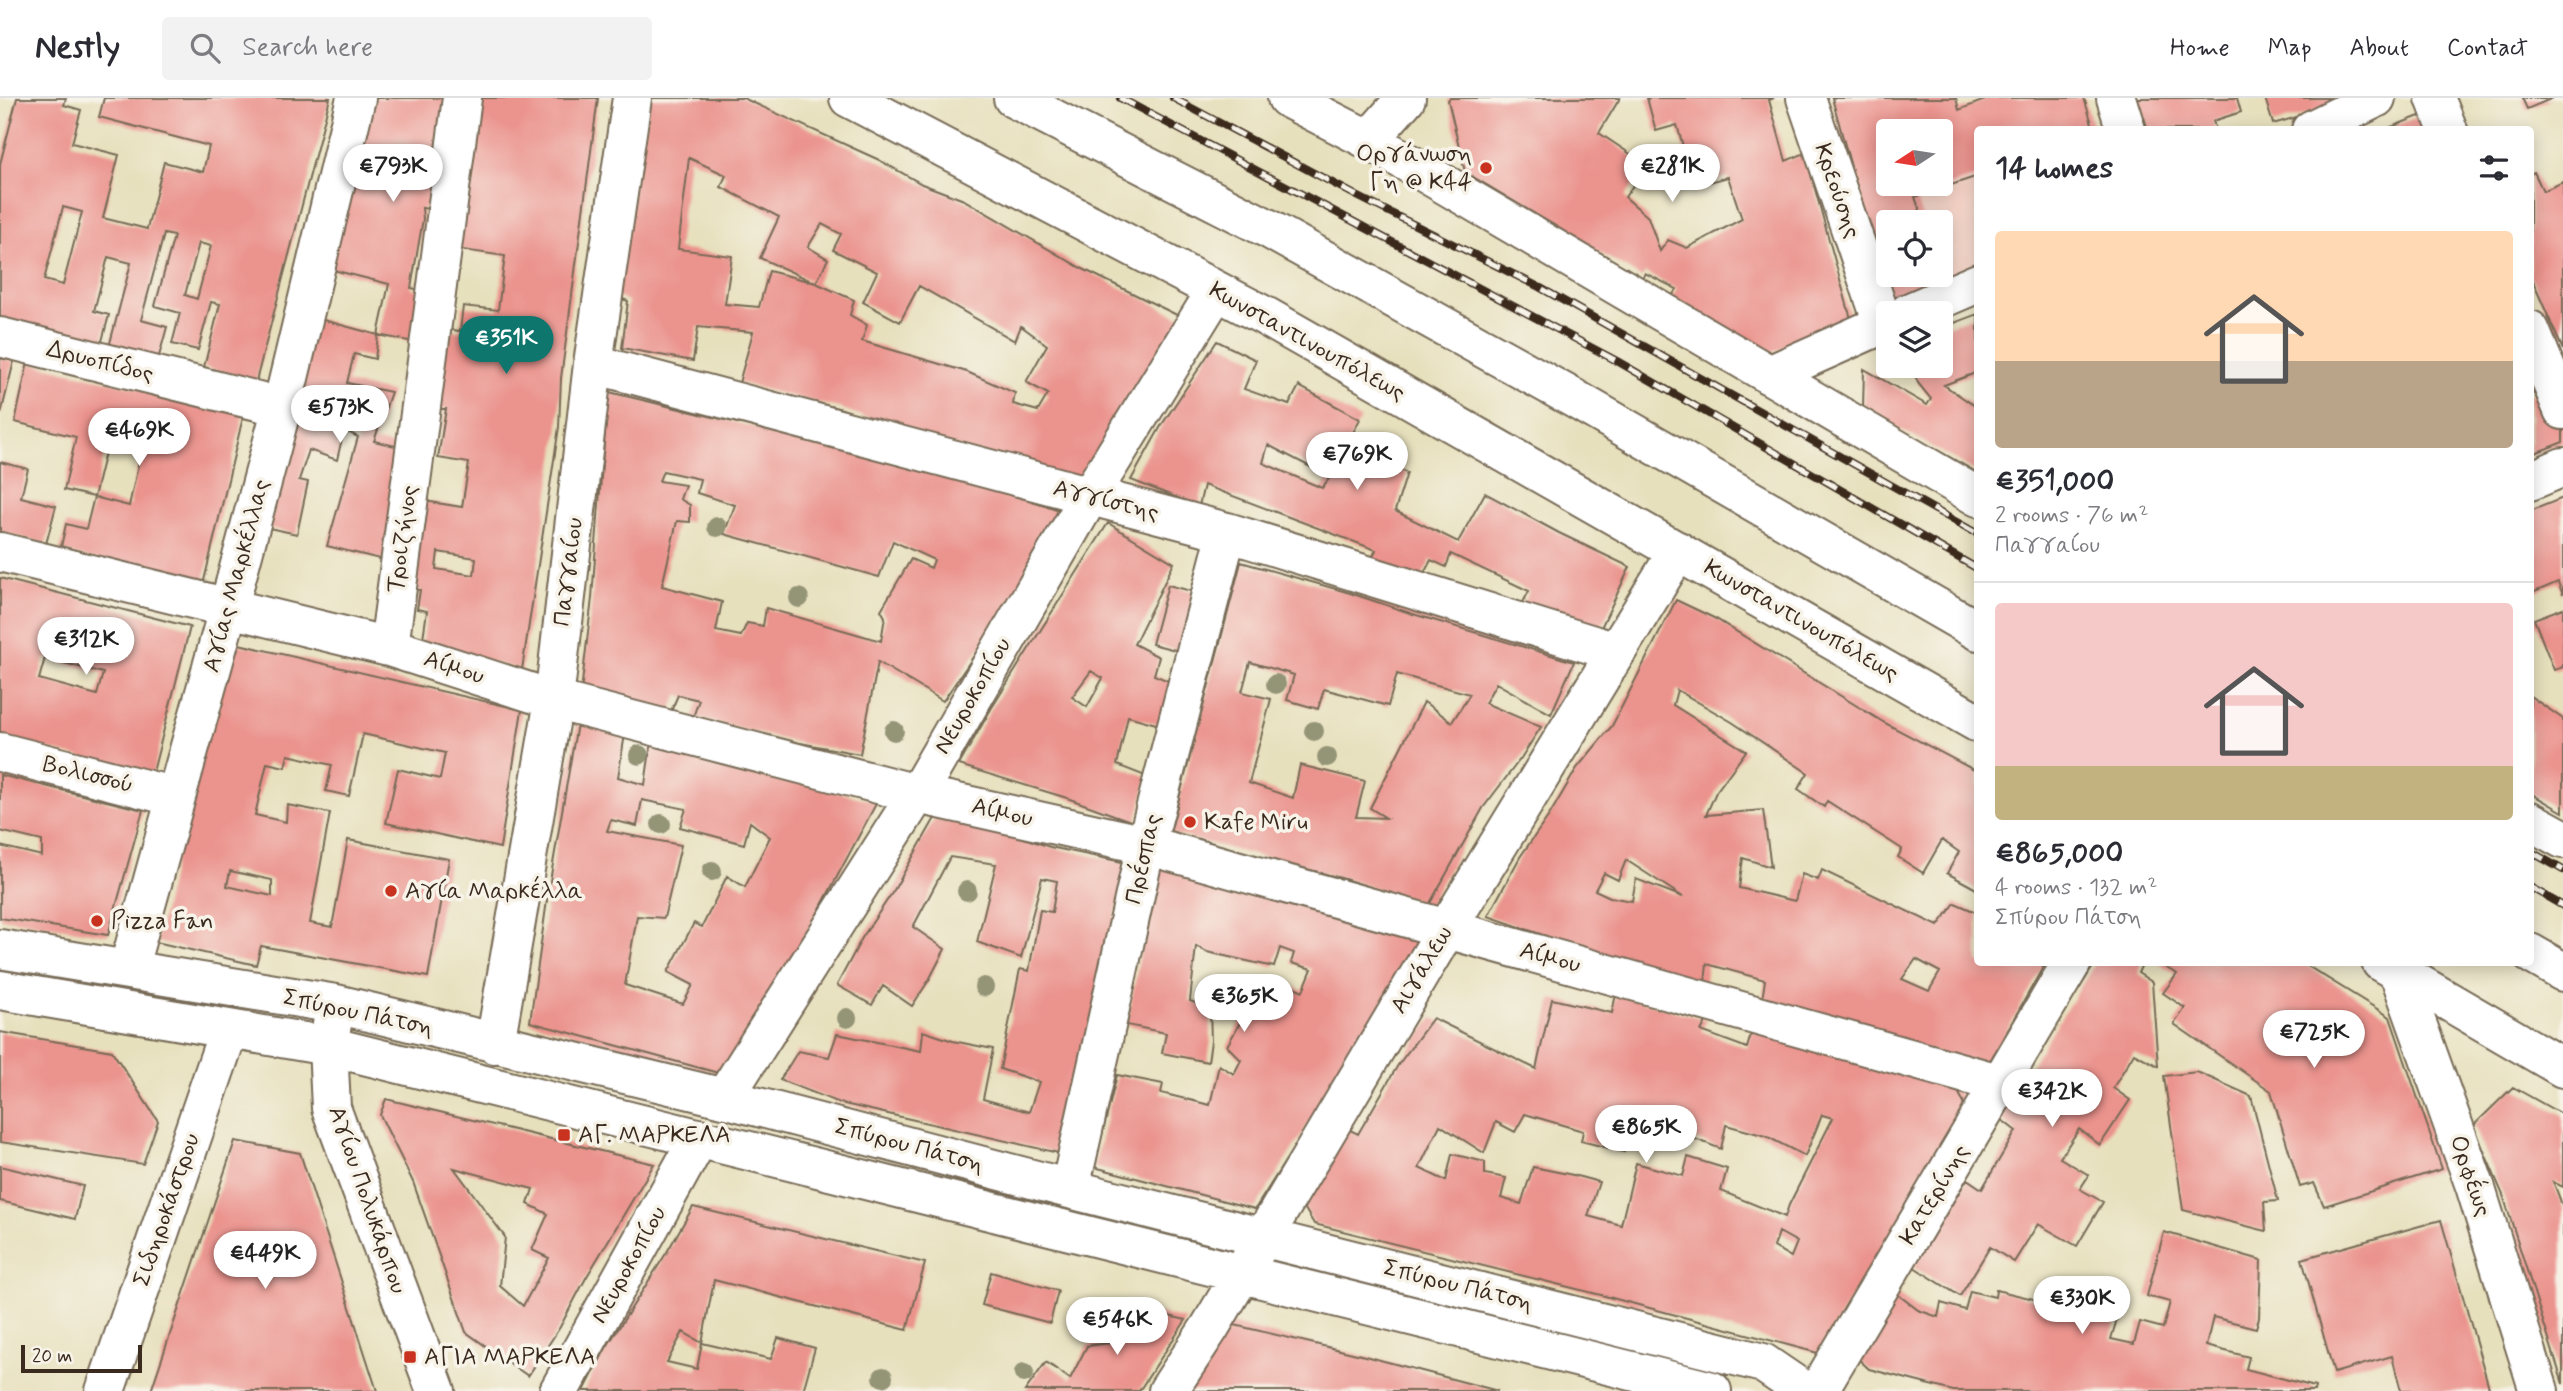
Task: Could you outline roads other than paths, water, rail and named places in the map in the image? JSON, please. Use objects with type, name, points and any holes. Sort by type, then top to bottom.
[{"type":"street","name":"Αγίας Μαρκέλλας","points":[[128,970],[282,407],[356,98]]},
{"type":"street","name":"Τροιζήνος","points":[[388,647],[462,98]]},
{"type":"street","name":"Παγγαίου","points":[[495,1044],[554,700],[593,364],[632,98]]},
{"type":"street","name":"Κωνσταντινουπόλεως","points":[[849,98],[1265,316],[1974,721]]},
{"type":"street","points":[[1013,98],[1279,235],[1587,406],[1974,629]]},
{"type":"street","points":[[1287,98],[1349,120],[1769,375],[1974,495]]},
{"type":"street","points":[[1349,120],[1406,98]]},
{"type":"street","name":"Κρεούσης","points":[[1806,98],[1886,301]]},
{"type":"street","points":[[2116,98],[2125,126]]},
{"type":"street","points":[[2319,126],[2376,98]]},
{"type":"street","points":[[2435,98],[2446,126]]},
{"type":"street","points":[[1937,301],[1974,285]]},
{"type":"street","name":"Νευροκοπίου","points":[[724,1098],[917,794],[1089,497],[1216,291]]},
{"type":"street","points":[[1769,375],[1876,328]]},
{"type":"street","name":"Δρυοπίδος","points":[[0,337],[282,407]]},
{"type":"street","points":[[2534,340],[2563,410]]},
{"type":"street","name":"Αγγίστης","points":[[593,364],[1227,532],[1616,652]]},
{"type":"street","points":[[2534,479],[2563,467]]},
{"type":"street","name":"Πρέσπας","points":[[1070,1189],[1146,845],[1227,532]]},
{"type":"street","name":"Αιγάλεω","points":[[1168,1391],[1210,1327],[1446,930],[1678,551]]},
{"type":"street","name":"Αίμου","points":[[0,552],[388,647],[554,700],[917,794],[1146,845],[2002,1084]]},
{"type":"street","name":"Βολισσού","points":[[0,752],[176,797]]},
{"type":"street","points":[[2534,823],[2563,839]]},
{"type":"street","name":"Σπύρου Πάτση","points":[[0,949],[336,1004],[724,1098],[1070,1189],[1763,1363],[1804,1391]]},
{"type":"street","points":[[2534,955],[2563,972]]},
{"type":"street","name":"Κατερίνης","points":[[1818,1391],[2071,966]]},
{"type":"street","points":[[2392,966],[2563,1068]]},
{"type":"street","name":"Ορφέως","points":[[2392,966],[2475,1186],[2539,1391]]},
{"type":"street","name":"Σπύρου Πάτση","points":[[0,990],[328,1046],[1712,1391]]},
{"type":"street","name":"Αγίου Πολυκάρπου","points":[[336,1004],[328,1046],[331,1108],[436,1391]]},
{"type":"street","name":"Σιδηροκάστρου","points":[[105,1391],[229,1029]]},
{"type":"street","name":"Νευροκοπίου","points":[[559,1391],[699,1138]]},
{"type":"railway","points":[[1120,98],[1617,361],[1974,567]]},
{"type":"railway","points":[[1173,98],[1357,196],[1539,287],[1974,532]]},
{"type":"railway","points":[[2534,853],[2563,870]]},
{"type":"railway","points":[[2534,889],[2563,906]]},
{"type":"place","name":"Οργάνωση Γη @ Κ44","points":[[1486,168]]},
{"type":"place","name":"Kafe Miru","points":[[1190,822]]},
{"type":"place","name":"Αγία Μαρκέλλα","points":[[391,891]]},
{"type":"place","name":"Pizza Fan","points":[[97,921]]},
{"type":"place","name":"ΑΓ. ΜΑΡΚΕΛΑ","points":[[564,1135]]},
{"type":"place","name":"ΑΓΙΑ ΜΑΡΚΕΛΑ","points":[[410,1357]]}]
